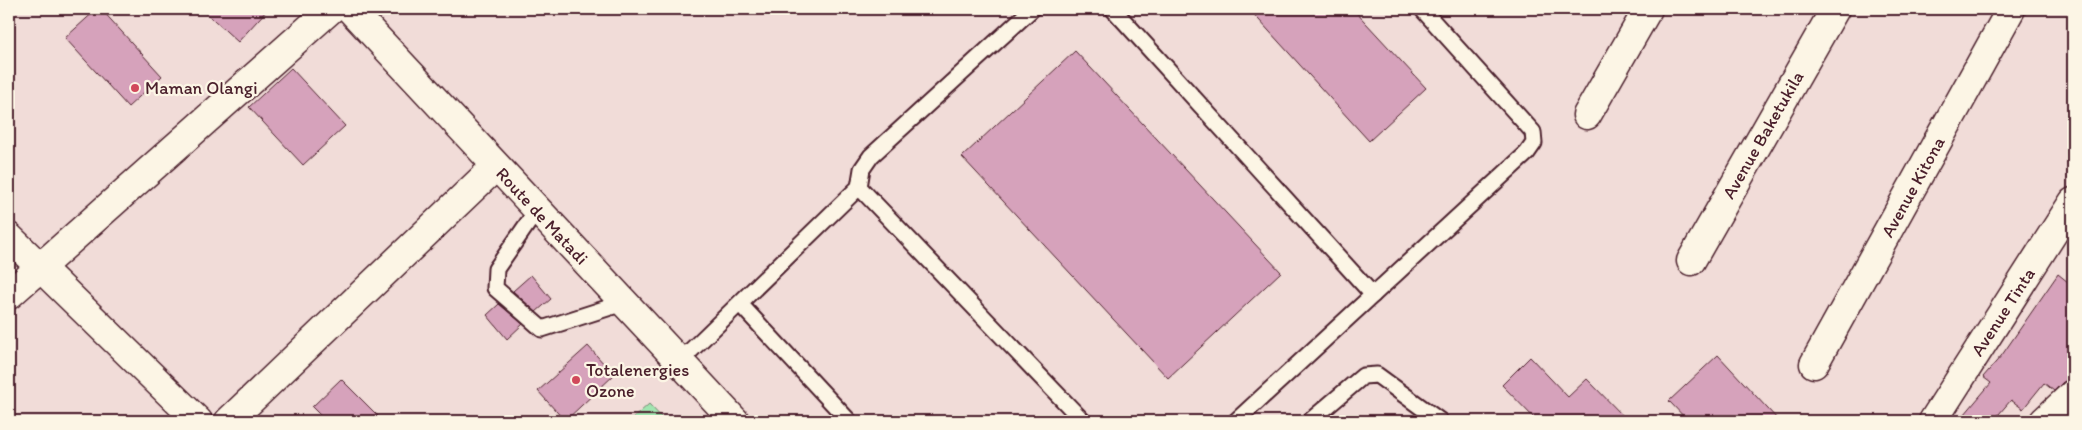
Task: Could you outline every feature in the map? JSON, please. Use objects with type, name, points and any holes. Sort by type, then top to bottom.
[{"type":"street","points":[[9,295],[331,9]]},
{"type":"street","name":"Route de Matadi","points":[[350,9],[622,303],[735,421]]},
{"type":"street","points":[[1588,115],[1648,9]]},
{"type":"street","name":"Avenue Baketukila","points":[[1691,261],[1835,9]]},
{"type":"street","name":"Avenue Kitona","points":[[1814,364],[2011,9]]},
{"type":"street","points":[[229,421],[495,166]]},
{"type":"street","name":"Avenue Tinta","points":[[1933,421],[2073,202]]},
{"type":"street","points":[[9,237],[198,421]]},
{"type":"street","points":[[2044,421],[2073,394]]},
{"type":"lane","points":[[679,362],[859,186],[862,169],[870,156],[1032,9]]},
{"type":"lane","points":[[1113,9],[1373,295]]},
{"type":"lane","points":[[1236,421],[1527,153],[1534,143],[1534,132],[1422,9]]},
{"type":"lane","points":[[859,186],[1083,421]]},
{"type":"lane","points":[[537,210],[496,269],[496,288],[542,329],[622,303]]},
{"type":"lane","points":[[740,304],[849,421]]},
{"type":"lane","points":[[1310,421],[1364,376],[1377,375],[1440,421]]},
{"type":"green space","points":[[649,404],[665,421],[630,421]]},
{"type":"building","points":[[97,9],[101,9],[162,76],[128,107],[65,38]]},
{"type":"building","points":[[202,9],[268,9],[238,42]]},
{"type":"building","points":[[1249,9],[1353,9],[1426,88],[1369,141]]},
{"type":"building","points":[[1075,51],[1281,272],[1168,378],[962,157]]},
{"type":"building","points":[[291,68],[345,126],[303,165],[249,107]]},
{"type":"building","points":[[2058,274],[2073,286],[2073,379],[2063,382],[2054,391],[2044,383],[2023,409],[2011,400],[1993,421],[1959,421],[1991,383],[1983,377],[2002,355]]},
{"type":"building","points":[[531,275],[551,299],[536,312],[513,291]]},
{"type":"building","points":[[499,304],[523,324],[507,339],[487,315]]},
{"type":"building","points":[[588,346],[614,375],[565,421],[538,391]]},
{"type":"building","points":[[1718,355],[1779,421],[1688,421],[1669,401]]},
{"type":"building","points":[[1530,357],[1568,397],[1587,379],[1628,421],[1537,421],[1502,385]]},
{"type":"building","points":[[341,379],[383,421],[326,421],[312,407]]},
{"type":"place","name":"Maman Olangi","points":[[135,88]]},
{"type":"place","name":"Totalenergies Ozone","points":[[576,380]]}]
